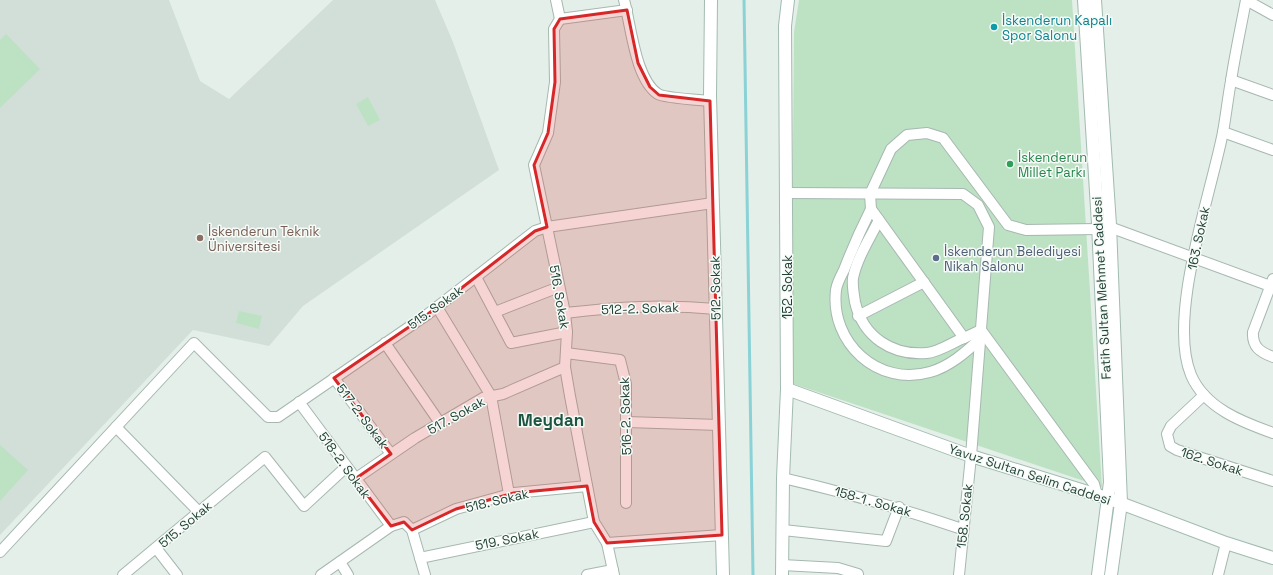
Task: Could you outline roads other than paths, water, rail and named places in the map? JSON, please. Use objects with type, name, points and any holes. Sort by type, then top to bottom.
[{"type":"street","points":[[556,0],[560,19],[626,5],[638,63],[650,87],[659,95],[710,101]]},
{"type":"street","name":"512. Sokak","points":[[712,0],[710,101],[723,575]]},
{"type":"street","name":"152. Sokak","points":[[782,570],[783,478],[788,389],[785,26],[788,0]]},
{"type":"street","name":"Fatih Sultan Mehmet Caddesi","points":[[1084,0],[1102,226],[1121,503],[1111,575]]},
{"type":"street","name":"Fatih Sultan Mehmet Caddesi","points":[[1096,0],[1110,474],[1102,496],[1098,575]]},
{"type":"street","points":[[1246,0],[1273,15]]},
{"type":"street","name":"163. Sokak","points":[[1246,0],[1223,132],[1193,258],[1186,308],[1184,352],[1191,376],[1204,395],[1228,413],[1247,424],[1273,433]]},
{"type":"street","name":"516. Sokak","points":[[560,19],[554,30],[555,82],[548,132],[534,165],[565,313],[567,332],[565,367],[587,486],[594,522],[607,543],[613,572]]},
{"type":"street","points":[[1231,80],[1273,95]]},
{"type":"street","points":[[1223,132],[1273,150]]},
{"type":"street","points":[[981,334],[951,362],[932,372],[914,376],[888,372],[872,365],[850,346],[841,330],[836,310],[836,289],[871,209],[870,194],[891,149],[907,135],[926,133],[943,138],[1008,226],[1026,230],[1102,226],[1272,284],[1253,332],[1252,339],[1255,347],[1263,353],[1273,357]]},
{"type":"street","name":"158. Sokak","points":[[787,193],[963,194],[978,205],[989,227],[971,456],[962,529],[959,575]]},
{"type":"street","name":"515. Sokak","points":[[116,427],[194,344],[268,417],[278,417],[437,307],[534,231],[547,227],[713,203]]},
{"type":"street","points":[[871,209],[964,338]]},
{"type":"street","points":[[879,220],[857,265],[853,279],[858,316],[868,331],[880,343],[901,351],[928,353],[964,338],[981,334]]},
{"type":"street","points":[[476,277],[511,343],[567,332]]},
{"type":"street","points":[[858,316],[924,282]]},
{"type":"street","points":[[495,312],[559,287]]},
{"type":"street","name":"512-2. Sokak","points":[[565,313],[626,306],[680,306],[716,309]]},
{"type":"street","points":[[437,307],[490,396],[509,494]]},
{"type":"street","points":[[981,334],[1102,496]]},
{"type":"street","points":[[385,343],[440,423]]},
{"type":"street","name":"516-2. Sokak","points":[[566,353],[620,360],[626,384],[626,503]]},
{"type":"street","name":"517. Sokak","points":[[355,479],[391,454],[483,398],[503,394],[565,367]]},
{"type":"street","name":"517-2. Sokak","points":[[334,378],[391,454]]},
{"type":"street","name":"Yavuz Sultan Selim Caddesi","points":[[788,389],[971,456],[1102,496],[1226,543],[1273,558]]},
{"type":"street","name":"162. Sokak","points":[[1204,395],[1171,426],[1167,434],[1170,446],[1177,450],[1273,481]]},
{"type":"street","name":"518-2. Sokak","points":[[299,402],[391,526]]},
{"type":"street","points":[[626,422],[719,425]]},
{"type":"street","points":[[0,552],[116,427],[199,512]]},
{"type":"street","name":"515. Sokak","points":[[123,575],[265,457],[304,506],[346,467]]},
{"type":"street","name":"158-1 . Sokak","points":[[783,478],[840,491],[899,507],[962,529]]},
{"type":"street","name":"518. Sokak","points":[[412,530],[456,509],[509,494],[587,486]]},
{"type":"street","points":[[782,530],[886,541],[899,507]]},
{"type":"street","points":[[321,575],[391,526],[404,522],[412,530],[425,575]]},
{"type":"street","name":"519. Sokak","points":[[420,558],[594,522]]},
{"type":"street","points":[[607,543],[722,535]]},
{"type":"street","points":[[1218,575],[1226,543]]},
{"type":"street","points":[[156,548],[177,575]]},
{"type":"street","points":[[340,562],[348,575]]},
{"type":"street","points":[[782,570],[838,568],[858,574]]},
{"type":"street","points":[[587,575],[613,572]]},
{"type":"waterway","points":[[744,0],[753,575]]},
{"type":"place","name":"İskenderun Kapalı Spor Salonu","points":[[994,27]]},
{"type":"place","name":"İskenderun Millet Parkı","points":[[1010,164]]},
{"type":"place","name":"İskenderun Teknik Üniversitesi","points":[[200,238]]},
{"type":"place","name":"İskenderun Belediyesi Nikah Salonu","points":[[936,258]]},
{"type":"district","name":"Meydan","points":[[551,420]]}]
